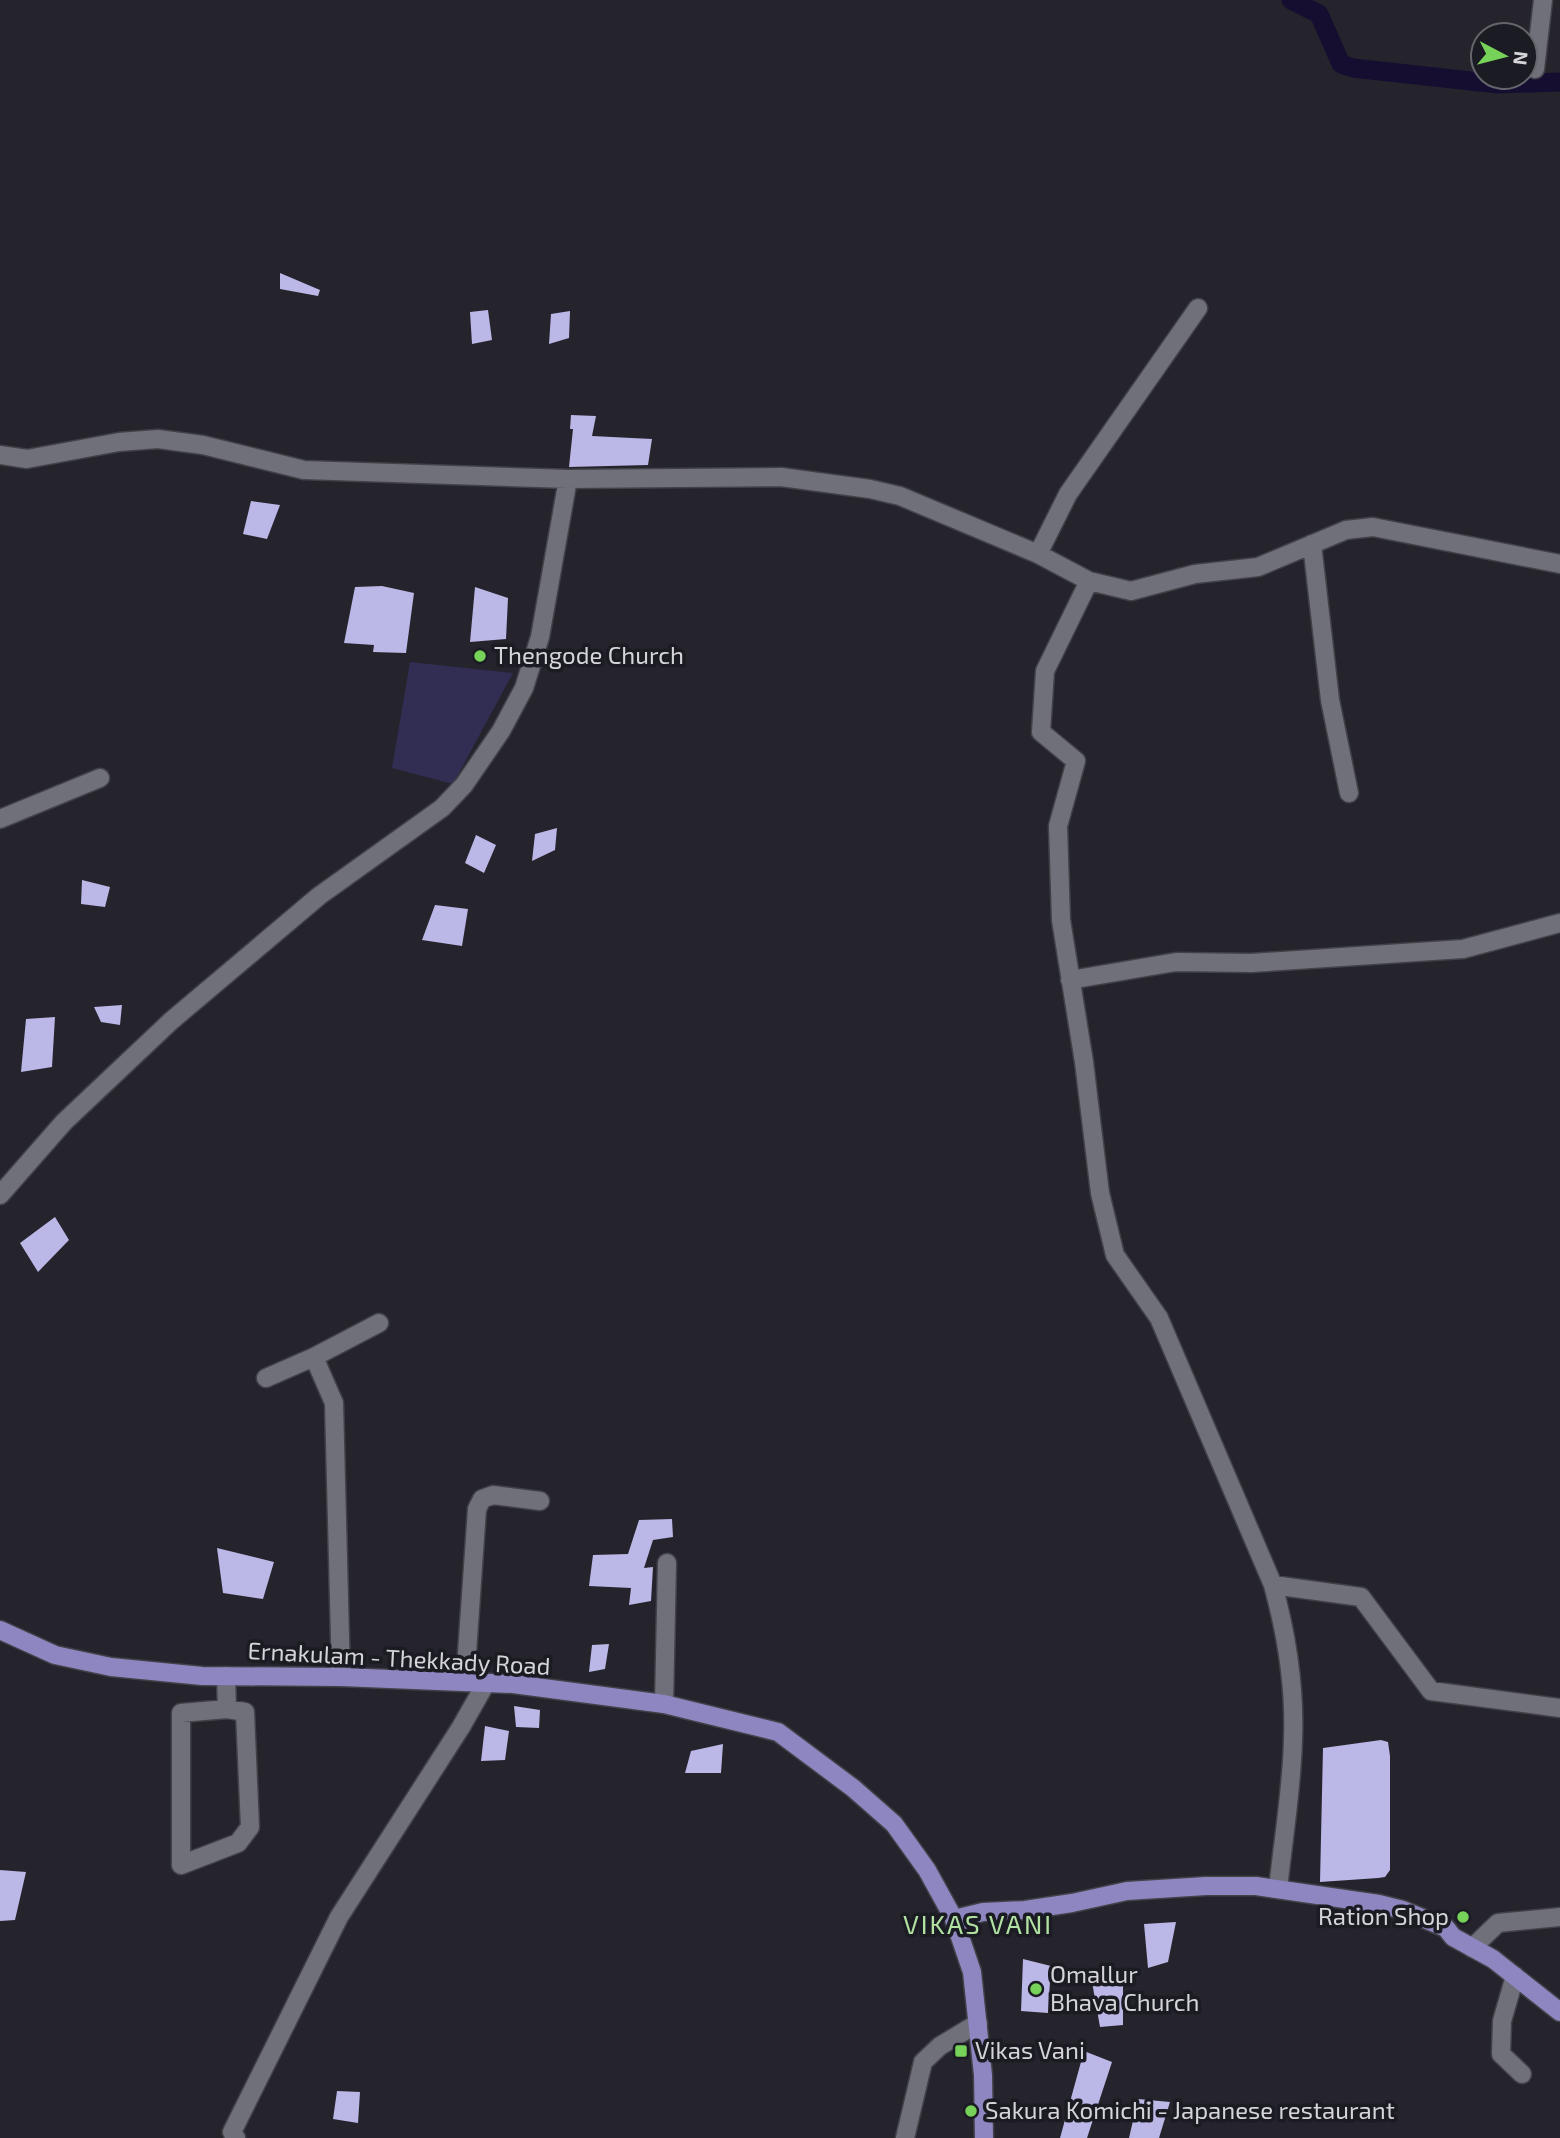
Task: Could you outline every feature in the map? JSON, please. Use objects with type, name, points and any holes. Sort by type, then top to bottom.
[{"type":"main road","name":"Ernakulam - Thekkady Road","points":[[0,1630],[55,1655],[111,1667],[226,1676],[341,1676],[513,1684],[664,1704],[778,1732],[853,1788],[894,1824],[927,1870],[954,1919],[972,1972],[983,2074],[984,2138]]},
{"type":"main road","points":[[954,1919],[982,1912],[1025,1910],[1139,1890],[1206,1886],[1256,1886],[1379,1903],[1446,1928],[1452,1937],[1493,1959],[1560,2012]]},
{"type":"street","points":[[1539,38],[1544,0]]},
{"type":"street","points":[[1038,554],[1068,494],[1198,308]]},
{"type":"street","points":[[0,455],[27,459],[119,442],[158,439],[203,445],[304,470],[568,479],[781,477],[870,489],[900,496],[1038,554],[1089,581],[1131,591],[1195,574],[1258,567],[1346,530],[1373,527],[1560,564]]},
{"type":"street","points":[[0,1195],[64,1122],[200,995],[319,896],[442,808],[464,785],[501,731],[524,688],[540,637],[568,479]]},
{"type":"street","points":[[1312,544],[1330,701],[1349,793]]},
{"type":"street","points":[[1089,581],[1045,671],[1041,732],[1076,761],[1058,825],[1061,920],[1084,1062],[1100,1193],[1115,1255],[1159,1318],[1273,1585],[1284,1627],[1292,1683],[1293,1741],[1278,1889]]},
{"type":"street","points":[[0,818],[100,778]]},
{"type":"street","points":[[1070,980],[1176,962],[1251,963],[1463,949],[1560,923]]},
{"type":"street","points":[[266,1378],[380,1323]]},
{"type":"street","points":[[314,1357],[334,1403],[341,1676]]},
{"type":"street","points":[[465,1682],[477,1508],[482,1499],[493,1495],[540,1501]]},
{"type":"street","points":[[664,1704],[667,1563]]},
{"type":"street","points":[[1273,1585],[1362,1597],[1431,1691],[1560,1708]]},
{"type":"street","points":[[226,1676],[227,1709]]},
{"type":"street","points":[[231,2136],[339,1917],[486,1683]]},
{"type":"street","points":[[227,1709],[245,1712],[250,1827],[238,1843],[181,1865],[181,1713],[227,1709]]},
{"type":"street","points":[[1472,1948],[1498,1923],[1560,1917]]},
{"type":"street","points":[[1515,1976],[1502,2021],[1501,2054],[1522,2074]]},
{"type":"street","points":[[905,2138],[923,2062],[940,2046],[978,2023]]},
{"type":"shaded area","points":[[410,662],[513,673],[453,784],[392,768]]},
{"type":"building","points":[[280,273],[320,290],[318,296],[280,289]]},
{"type":"building","points":[[488,310],[492,340],[472,344],[470,312]]},
{"type":"building","points":[[570,311],[569,338],[549,344],[551,314]]},
{"type":"building","points":[[571,415],[596,416],[592,436],[652,439],[648,465],[569,467],[573,429],[570,429]]},
{"type":"building","points":[[251,501],[280,505],[267,539],[243,534]]},
{"type":"building","points":[[382,586],[414,593],[406,653],[373,652],[374,645],[344,643],[355,587]]},
{"type":"building","points":[[475,587],[508,598],[506,639],[470,642]]},
{"type":"building","points":[[557,828],[555,850],[532,861],[535,834]]},
{"type":"building","points":[[476,835],[496,845],[484,873],[465,863]]},
{"type":"building","points":[[82,880],[110,887],[105,907],[81,904]]},
{"type":"building","points":[[435,905],[468,909],[462,946],[422,940]]},
{"type":"building","points":[[122,1005],[120,1025],[101,1022],[94,1007]]},
{"type":"building","points":[[55,1017],[52,1067],[21,1072],[26,1019]]},
{"type":"building","points":[[55,1217],[69,1240],[38,1272],[20,1243]]},
{"type":"building","points":[[672,1519],[673,1537],[653,1540],[644,1568],[653,1567],[651,1601],[629,1605],[631,1588],[589,1586],[593,1555],[628,1554],[639,1520]]},
{"type":"building","points":[[217,1548],[274,1562],[263,1599],[223,1593]]},
{"type":"building","points":[[609,1644],[605,1669],[589,1672],[592,1645]]},
{"type":"building","points":[[514,1706],[540,1710],[539,1728],[516,1727]]},
{"type":"building","points":[[485,1726],[509,1731],[505,1760],[481,1761]]},
{"type":"building","points":[[1381,1740],[1388,1742],[1390,1756],[1390,1870],[1385,1877],[1320,1882],[1323,1748]]},
{"type":"building","points":[[723,1744],[721,1773],[685,1773],[691,1751]]},
{"type":"building","points":[[0,1870],[26,1872],[15,1920],[0,1921]]},
{"type":"building","points":[[1176,1922],[1168,1962],[1148,1968],[1144,1924]]},
{"type":"building","name":"Omallur Bhava Church","points":[[1023,1959],[1051,1966],[1048,2013],[1021,2011]]},
{"type":"building","points":[[1092,1982],[1123,1983],[1123,2025],[1100,2027]]},
{"type":"building","points":[[1084,2051],[1112,2062],[1087,2138],[1060,2138]]},
{"type":"building","points":[[337,2091],[360,2092],[358,2123],[333,2119]]},
{"type":"building","points":[[1138,2099],[1170,2102],[1159,2138],[1129,2138]]},
{"type":"waterway","points":[[1291,0],[1319,14],[1341,64],[1353,68],[1498,84],[1560,82]]},
{"type":"place","name":"Thengode Church","points":[[480,656]]},
{"type":"place","name":"Ration Shop","points":[[1463,1917]]},
{"type":"place","name":"Omallur Bhava Church","points":[[1036,1989]]},
{"type":"place","name":"Vikas Vani","points":[[961,2051]]},
{"type":"place","name":"Sakura Komichi - Japanese restaurant","points":[[971,2111]]},
{"type":"district","name":"VIKAS VANI","points":[[978,1925]]}]
